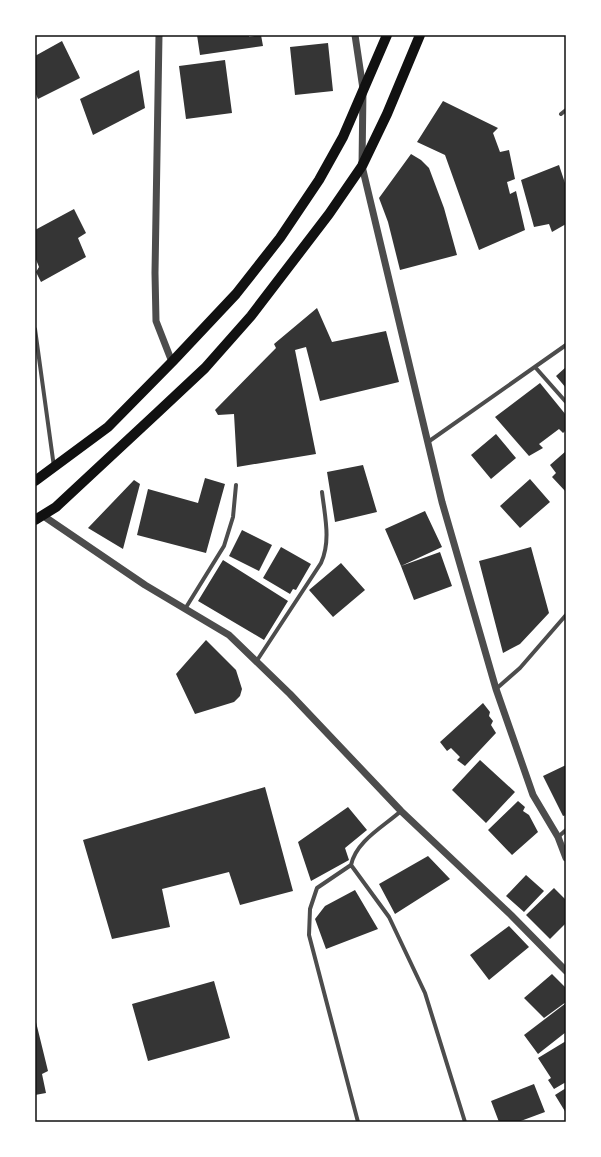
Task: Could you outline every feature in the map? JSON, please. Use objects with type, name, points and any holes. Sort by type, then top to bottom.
[{"type":"main road","points":[[35,481],[108,427],[236,294],[280,238],[320,180],[343,137],[387,35]]},
{"type":"main road","points":[[39,517],[56,507],[205,368],[255,310],[329,214],[362,166],[387,114],[420,35]]},
{"type":"street","points":[[159,35],[154,272],[156,321],[172,362]]},
{"type":"street","points":[[356,35],[363,89],[362,166],[442,502],[496,689],[533,795],[558,838],[566,858]]},
{"type":"street","points":[[562,114],[566,110]]},
{"type":"street","points":[[35,329],[54,467]]},
{"type":"street","points":[[428,442],[566,345]]},
{"type":"street","points":[[535,367],[566,402]]},
{"type":"street","points":[[185,609],[224,546],[233,517],[236,486]]},
{"type":"street","points":[[256,662],[321,563],[326,552],[328,539],[322,492]]},
{"type":"street","points":[[39,517],[145,585],[229,635],[401,811],[511,915],[566,971]]},
{"type":"street","points":[[496,689],[520,668],[566,615]]},
{"type":"street","points":[[358,1122],[309,935],[310,909],[317,888],[351,865],[353,854],[361,844],[401,811]]},
{"type":"street","points":[[558,838],[566,830]]},
{"type":"street","points":[[351,865],[389,917],[425,993],[465,1122]]},
{"type":"building","points":[[197,35],[249,35],[249,37],[261,35],[263,46],[200,55]]},
{"type":"building","points":[[62,41],[80,78],[38,99],[35,92],[35,56]]},
{"type":"building","points":[[328,43],[333,91],[295,95],[290,47]]},
{"type":"building","points":[[225,60],[232,113],[186,119],[179,66]]},
{"type":"building","points":[[139,70],[145,108],[93,135],[80,99]]},
{"type":"building","points":[[443,101],[498,128],[493,133],[500,152],[509,150],[515,179],[507,182],[510,194],[516,191],[525,230],[479,250],[445,155],[417,142]]},
{"type":"building","points":[[411,154],[421,160],[429,168],[444,208],[457,255],[400,270],[388,222],[379,198]]},
{"type":"building","points":[[559,165],[566,186],[566,224],[552,232],[549,224],[534,227],[521,180]]},
{"type":"building","points":[[74,209],[86,233],[78,238],[86,257],[41,282],[36,272],[39,267],[35,257],[35,230]]},
{"type":"building","points":[[317,308],[332,342],[386,331],[399,382],[320,401],[306,347],[295,350],[316,454],[237,467],[234,414],[218,415],[215,410],[276,348],[274,344]]},
{"type":"building","points":[[566,367],[566,388],[556,376]]},
{"type":"building","points":[[540,383],[566,415],[566,430],[563,433],[559,429],[539,444],[543,448],[529,456],[495,417]]},
{"type":"building","points":[[496,434],[516,458],[491,479],[471,455]]},
{"type":"building","points":[[566,451],[566,492],[552,477],[556,473],[550,465]]},
{"type":"building","points":[[363,465],[377,512],[335,522],[327,472]]},
{"type":"building","points":[[205,478],[225,484],[206,553],[137,535],[148,489],[198,503]]},
{"type":"building","points":[[530,479],[550,502],[520,528],[500,506]]},
{"type":"building","points":[[134,480],[140,484],[123,549],[88,528]]},
{"type":"building","points":[[425,511],[442,547],[401,566],[385,529]]},
{"type":"building","points":[[242,530],[272,545],[259,571],[229,556]]},
{"type":"building","points":[[281,547],[311,564],[296,590],[293,589],[290,594],[263,578]]},
{"type":"building","points":[[531,547],[549,613],[520,644],[503,653],[479,561]]},
{"type":"building","points":[[440,552],[452,586],[414,600],[401,566]]},
{"type":"building","points":[[223,560],[288,601],[264,640],[198,601]]},
{"type":"building","points":[[341,563],[365,590],[333,617],[309,590]]},
{"type":"building","points":[[206,640],[236,670],[242,689],[240,696],[234,702],[195,714],[176,674]]},
{"type":"building","points":[[483,703],[490,712],[489,716],[493,721],[491,725],[496,733],[465,766],[457,760],[460,757],[451,748],[447,751],[440,742]]},
{"type":"building","points":[[480,760],[515,792],[486,823],[452,790]]},
{"type":"building","points":[[566,765],[566,815],[563,816],[543,776]]},
{"type":"building","points":[[265,787],[293,891],[240,905],[229,872],[162,889],[170,927],[112,939],[83,840]]},
{"type":"building","points":[[518,801],[525,807],[523,811],[529,815],[538,832],[512,855],[488,830]]},
{"type":"building","points":[[348,807],[367,830],[345,848],[349,860],[311,881],[298,842]]},
{"type":"building","points":[[428,856],[450,879],[395,914],[379,884]]},
{"type":"building","points":[[526,875],[544,891],[524,912],[506,896]]},
{"type":"building","points":[[554,888],[566,900],[566,923],[550,939],[526,915]]},
{"type":"building","points":[[355,890],[378,929],[326,949],[315,919],[325,906]]},
{"type":"building","points":[[509,926],[529,947],[489,980],[470,955]]},
{"type":"building","points":[[552,974],[566,988],[566,1002],[544,1018],[524,998]]},
{"type":"building","points":[[214,981],[230,1038],[148,1061],[132,1004]]},
{"type":"building","points":[[566,1003],[566,1032],[538,1054],[524,1035]]},
{"type":"building","points":[[35,1018],[48,1071],[42,1074],[46,1093],[35,1095]]},
{"type":"building","points":[[566,1041],[566,1082],[554,1089],[548,1080],[551,1078],[538,1058]]},
{"type":"building","points":[[534,1084],[545,1112],[518,1122],[499,1122],[491,1101]]},
{"type":"building","points":[[566,1088],[566,1113],[555,1095]]}]
